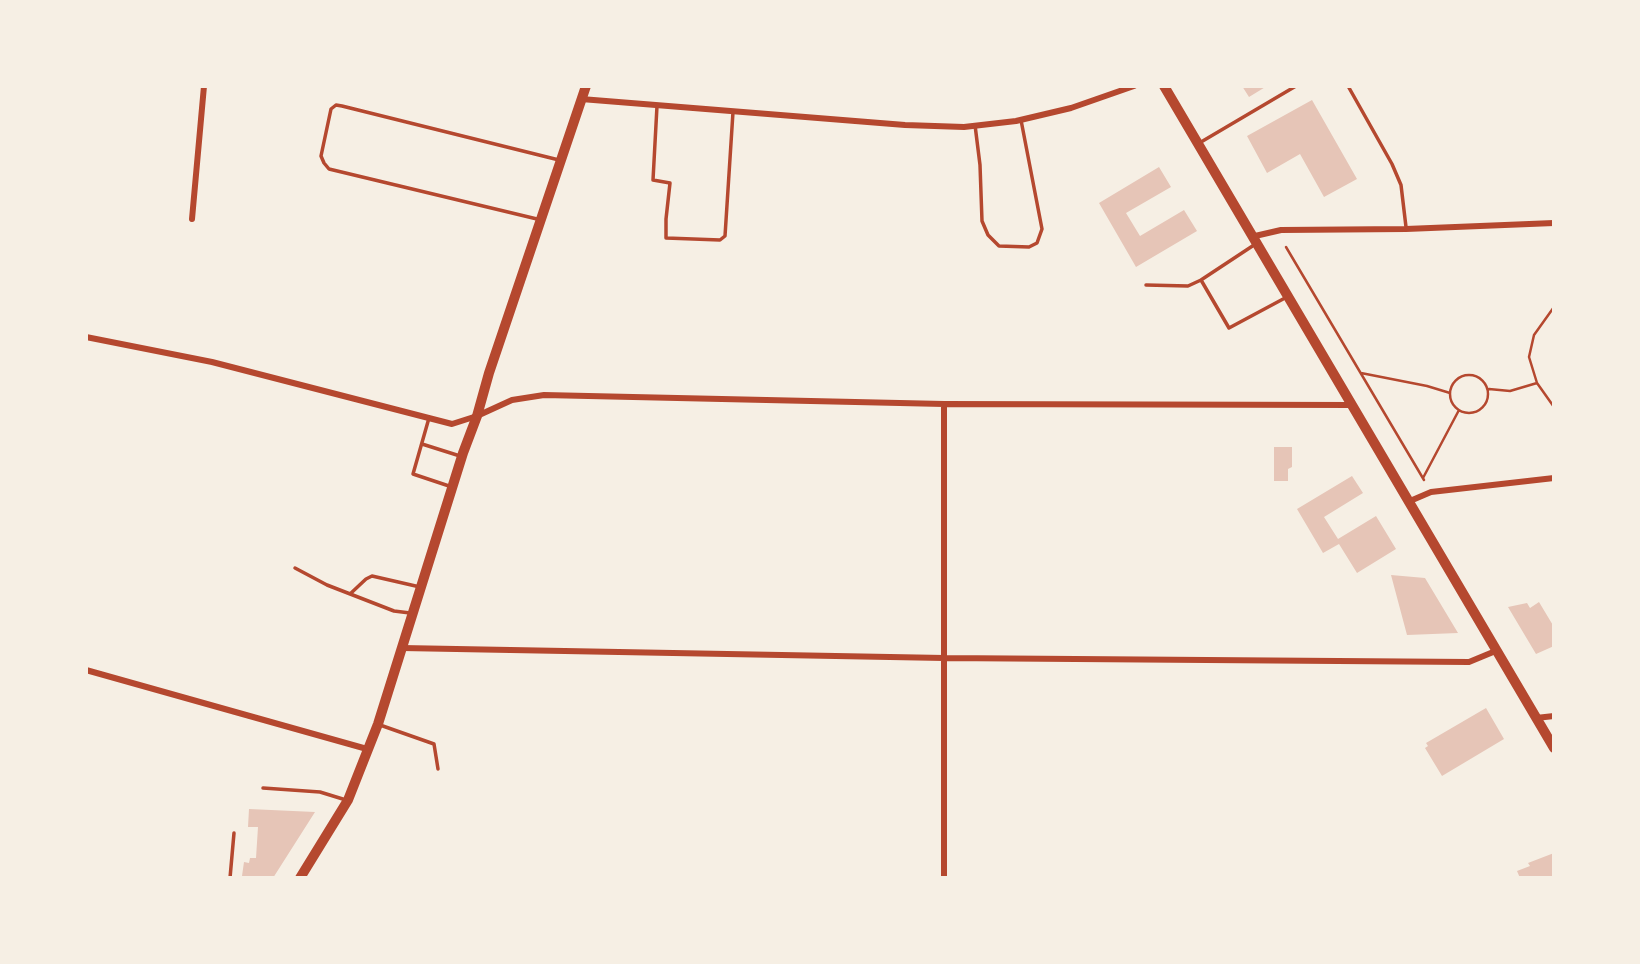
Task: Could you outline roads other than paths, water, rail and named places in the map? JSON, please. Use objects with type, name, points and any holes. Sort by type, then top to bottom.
[{"type":"main road","points":[[300,878],[348,800],[378,724],[461,457],[586,86]]},
{"type":"main road","points":[[1164,86],[1257,239],[1554,748]]},
{"type":"street","points":[[192,219],[204,86]]},
{"type":"street","points":[[581,99],[905,125],[975,125],[1021,120],[1071,108],[1134,86]]},
{"type":"street","points":[[1257,239],[1281,230],[1406,229],[1554,223]]},
{"type":"street","points":[[86,337],[212,362],[452,424],[512,400],[544,395],[944,404],[1352,405]]},
{"type":"street","points":[[944,404],[944,878]]},
{"type":"street","points":[[1410,501],[1431,492],[1554,478]]},
{"type":"street","points":[[402,648],[944,658],[1469,662],[1498,650]]},
{"type":"street","points":[[86,670],[368,749]]},
{"type":"street","points":[[1536,718],[1554,716]]},
{"type":"lane","points":[[1199,143],[1296,86]]},
{"type":"lane","points":[[1348,86],[1401,184],[1406,229]]},
{"type":"lane","points":[[540,220],[329,169],[321,156],[329,114],[336,105],[342,106],[561,160]]},
{"type":"lane","points":[[657,106],[653,180],[670,183],[666,238],[720,240],[725,236],[733,112]]},
{"type":"lane","points":[[975,125],[982,221],[988,235],[999,246],[1029,247],[1037,243],[1042,229],[1021,120]]},
{"type":"lane","points":[[1146,285],[1188,286],[1257,239]]},
{"type":"lane","points":[[1201,279],[1229,328],[1289,296]]},
{"type":"lane","points":[[429,418],[413,474],[452,487]]},
{"type":"lane","points":[[422,443],[461,457]]},
{"type":"lane","points":[[295,568],[327,585],[394,611],[412,613]]},
{"type":"lane","points":[[350,594],[372,576],[421,587]]},
{"type":"lane","points":[[378,724],[434,744],[438,769]]},
{"type":"lane","points":[[263,788],[320,792],[348,800]]},
{"type":"lane","points":[[230,878],[234,833]]}]
